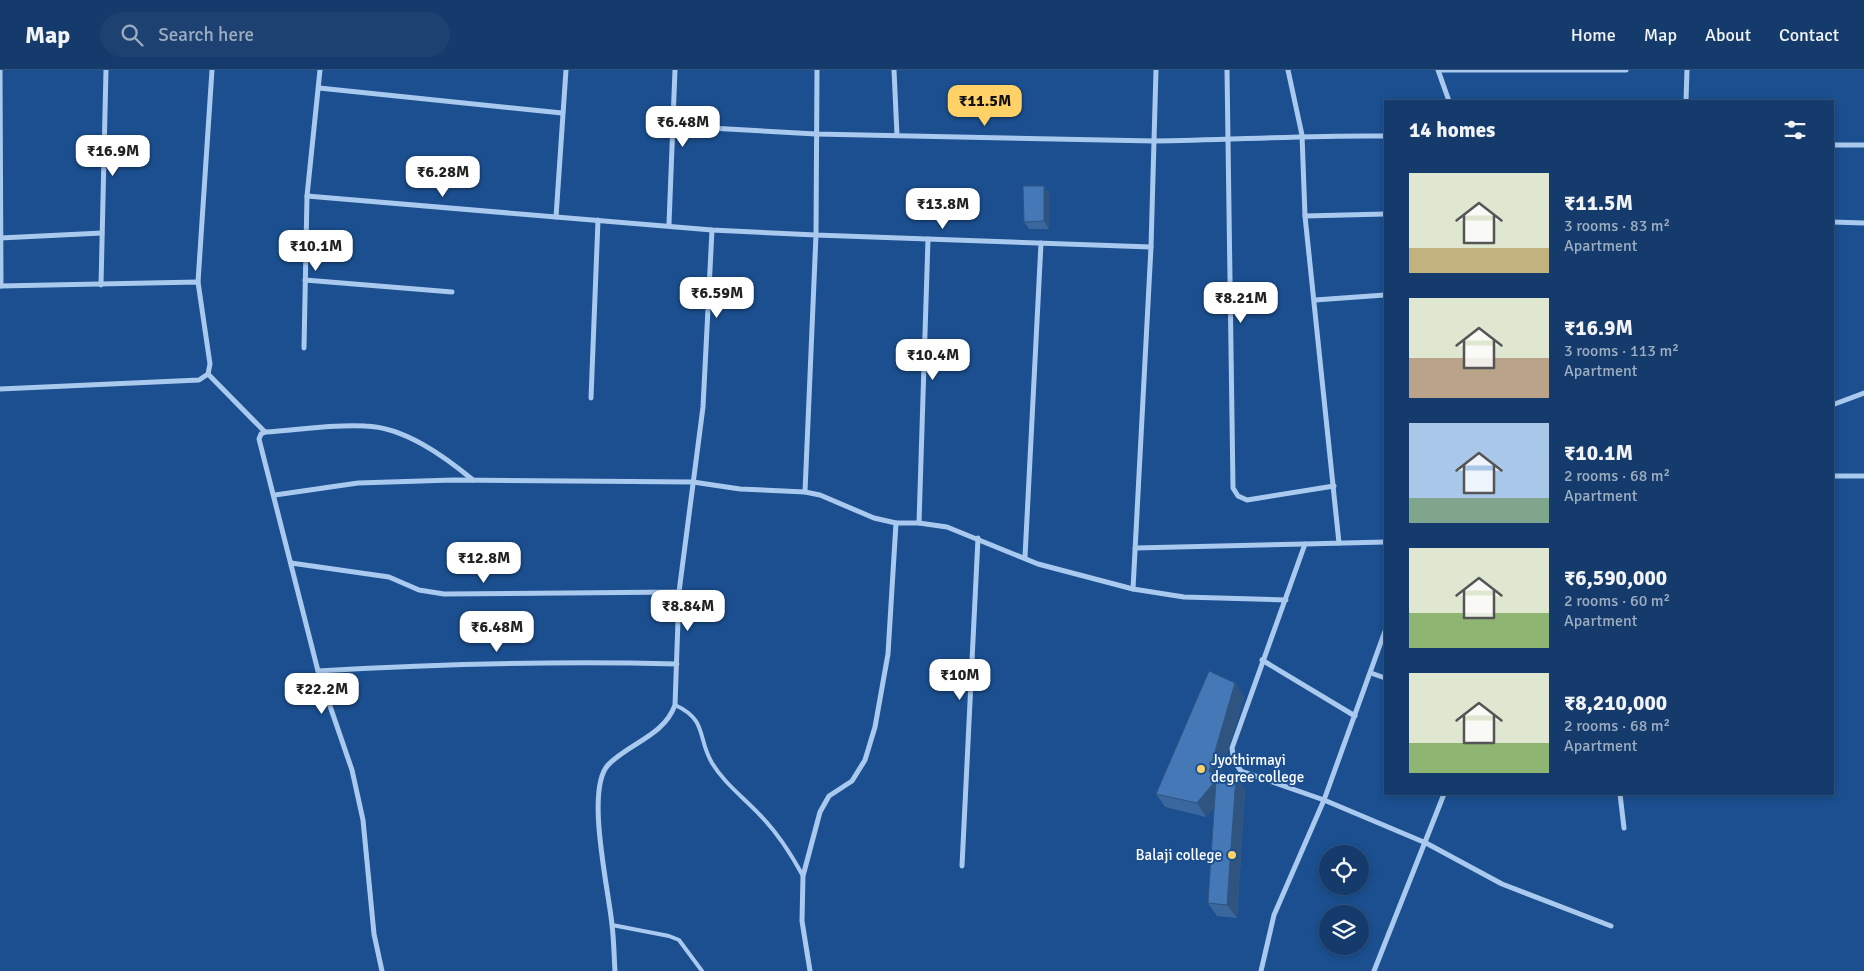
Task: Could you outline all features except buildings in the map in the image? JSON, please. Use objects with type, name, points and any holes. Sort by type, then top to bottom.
[{"type":"street","points":[[101,285],[106,70]]},
{"type":"street","points":[[0,389],[199,380],[208,374],[210,364],[198,282],[212,70]]},
{"type":"street","points":[[304,348],[307,196],[320,70]]},
{"type":"street","points":[[556,217],[566,70]]},
{"type":"street","points":[[669,224],[675,70]]},
{"type":"street","points":[[805,492],[816,235],[817,70]]},
{"type":"street","points":[[894,70],[897,136]]},
{"type":"street","points":[[1134,589],[1151,248],[1156,70]]},
{"type":"street","points":[[1227,70],[1233,488],[1238,496],[1248,500],[1334,486]]},
{"type":"street","points":[[1288,70],[1302,135],[1305,216],[1339,543]]},
{"type":"street","points":[[1449,100],[1438,70],[1626,70]]},
{"type":"street","points":[[1686,100],[1687,70]]},
{"type":"street","points":[[0,72],[0,286],[198,282]]},
{"type":"street","points":[[319,88],[562,113]]},
{"type":"street","points":[[674,126],[816,134],[1154,141],[1229,140],[1302,135],[1384,136]]},
{"type":"street","points":[[1834,145],[1864,145]]},
{"type":"street","points":[[307,196],[556,217],[669,224],[712,230],[1151,248]]},
{"type":"street","points":[[1305,216],[1384,214]]},
{"type":"street","points":[[591,398],[598,220]]},
{"type":"street","points":[[1834,222],[1864,223]]},
{"type":"street","points":[[615,971],[612,926],[599,823],[598,798],[600,779],[607,765],[663,725],[671,716],[675,705],[679,592],[703,407],[712,230]]},
{"type":"street","points":[[1,238],[102,233]]},
{"type":"street","points":[[919,523],[928,239]]},
{"type":"street","points":[[1025,557],[1041,243]]},
{"type":"street","points":[[306,280],[452,292]]},
{"type":"street","points":[[1315,300],[1384,295]]},
{"type":"street","points":[[208,374],[265,432]]},
{"type":"street","points":[[1834,404],[1864,393]]},
{"type":"street","points":[[382,971],[374,934],[363,820],[352,770],[318,671],[275,495],[259,439],[261,434],[265,432],[374,427],[414,440],[442,454],[473,480]]},
{"type":"street","points":[[1834,476],[1864,476]]},
{"type":"street","points":[[275,495],[358,483],[473,480],[693,482],[740,490],[805,492],[820,495],[874,518],[896,523],[919,523],[947,527],[1047,567],[1134,589],[1184,597],[1286,600]]},
{"type":"street","points":[[810,971],[802,921],[802,876],[820,812],[829,796],[852,782],[864,760],[874,728],[888,654],[896,523]]},
{"type":"street","points":[[962,866],[978,538]]},
{"type":"street","points":[[1136,548],[1384,542]]},
{"type":"street","points":[[1305,544],[1232,748],[1234,761],[1241,770],[1324,800],[1426,843],[1502,884],[1612,926]]},
{"type":"street","points":[[291,563],[389,577],[419,590],[444,594],[679,592]]},
{"type":"street","points":[[1261,971],[1274,915],[1324,800],[1384,634]]},
{"type":"street","points":[[1262,660],[1355,716]]},
{"type":"street","points":[[318,671],[464,663],[569,661],[677,664]]},
{"type":"street","points":[[1371,673],[1384,678]]},
{"type":"street","points":[[1374,971],[1444,795]]},
{"type":"street","points":[[1620,795],[1624,828]]},
{"type":"lane","points":[[675,705],[690,712],[698,724],[710,760],[719,775],[786,844],[802,876]]},
{"type":"lane","points":[[612,926],[669,936],[679,940],[702,971]]},
{"type":"place","name":"Jyothirmayi degree college","points":[[1201,769]]},
{"type":"place","name":"Balaji college","points":[[1232,855]]}]
